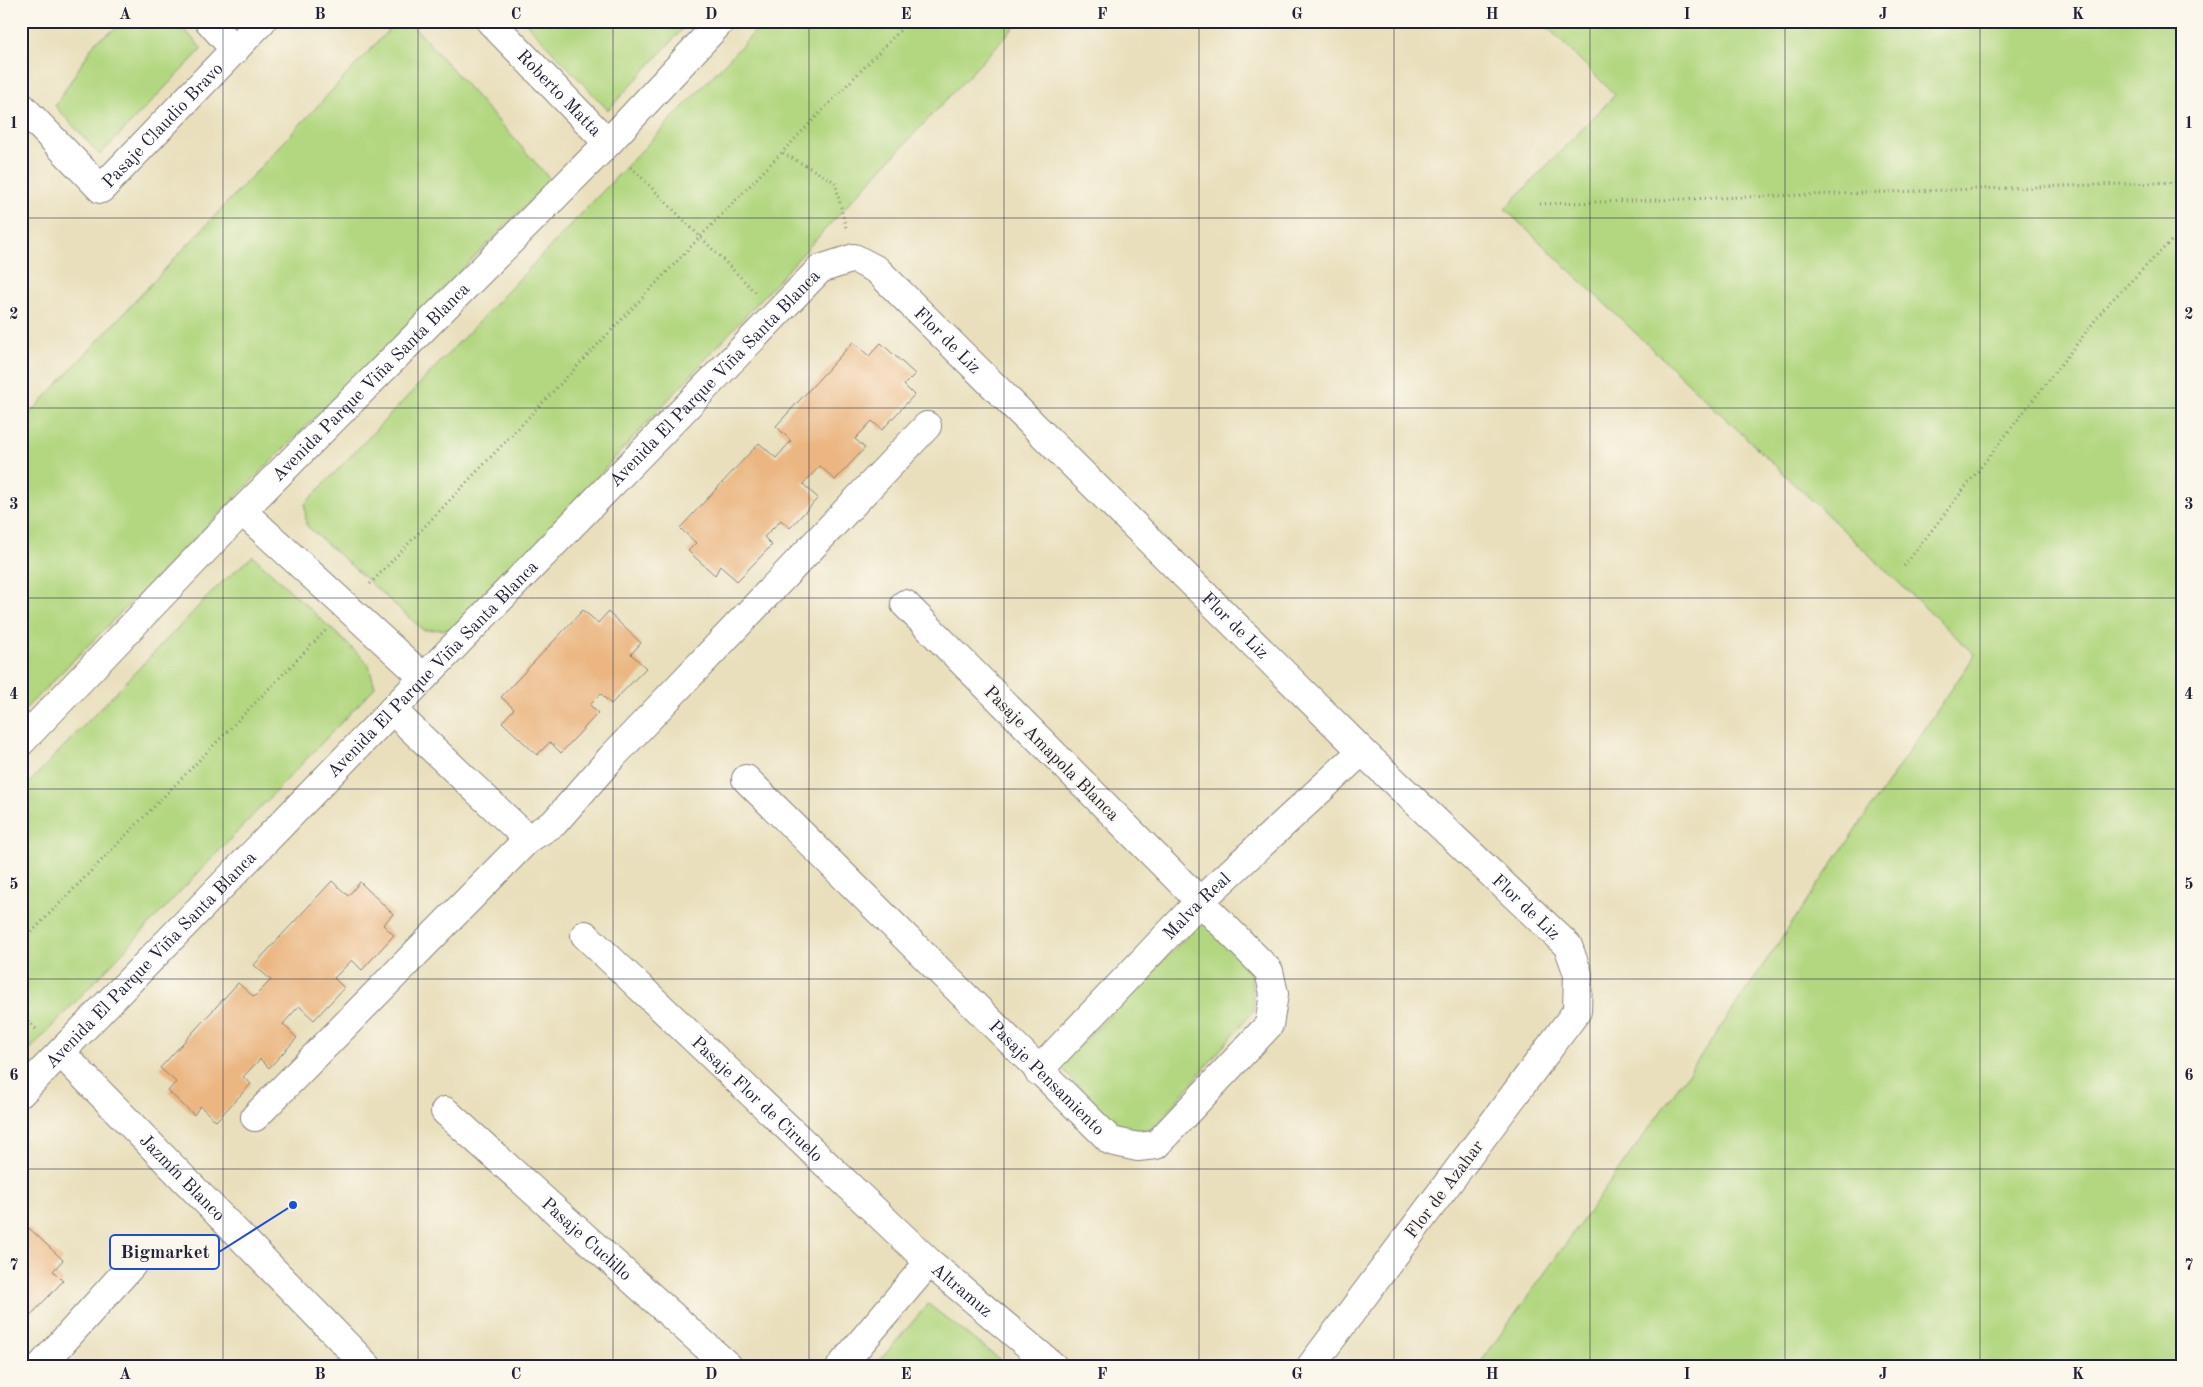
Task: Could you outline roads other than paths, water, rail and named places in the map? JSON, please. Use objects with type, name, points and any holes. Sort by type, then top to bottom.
[{"type":"street","name":"Pasaje Claudio Bravo","points":[[21,106],[101,189],[236,50],[209,21]]},
{"type":"street","points":[[236,50],[262,21]]},
{"type":"street","name":"Roberto Matta","points":[[490,21],[608,143]]},
{"type":"street","name":"Avenida Parque Viña Santa Blanca","points":[[21,742],[242,510],[608,143],[721,21]]},
{"type":"street","name":"Avenida El Parque Viña Santa Blanca","points":[[21,1093],[820,269],[854,258]]},
{"type":"street","name":"Flor de Liz","points":[[854,258],[877,270],[1362,751],[1568,946],[1578,974],[1577,1011]]},
{"type":"street","points":[[255,1118],[528,839],[554,823],[624,744],[927,426]]},
{"type":"street","points":[[242,510],[424,677]]},
{"type":"street","name":"Pasaje Amapola Blanca","points":[[905,604],[1199,902]]},
{"type":"street","points":[[392,710],[528,839]]},
{"type":"street","name":"Malva Real","points":[[1038,1070],[1199,902],[1362,751]]},
{"type":"street","name":"Pasaje Pensamiento","points":[[746,779],[1111,1141],[1138,1147],[1156,1145],[1268,1025],[1274,994],[1269,971],[1199,902]]},
{"type":"street","name":"Pasaje Flor de Ciruelo","points":[[585,935],[929,1262]]},
{"type":"street","name":"Flor de Azahar","points":[[1311,1366],[1577,1011]]},
{"type":"street","name":"Jazmín Blanco","points":[[61,1053],[367,1366]]},
{"type":"street","name":"Pasaje Cuclillo","points":[[445,1111],[728,1366]]},
{"type":"street","name":"Altramuz","points":[[841,1366],[929,1262],[1049,1365]]},
{"type":"street","points":[[41,1366],[132,1265]]},
{"type":"place","name":"Bigmarket","points":[[293,1205]]}]
